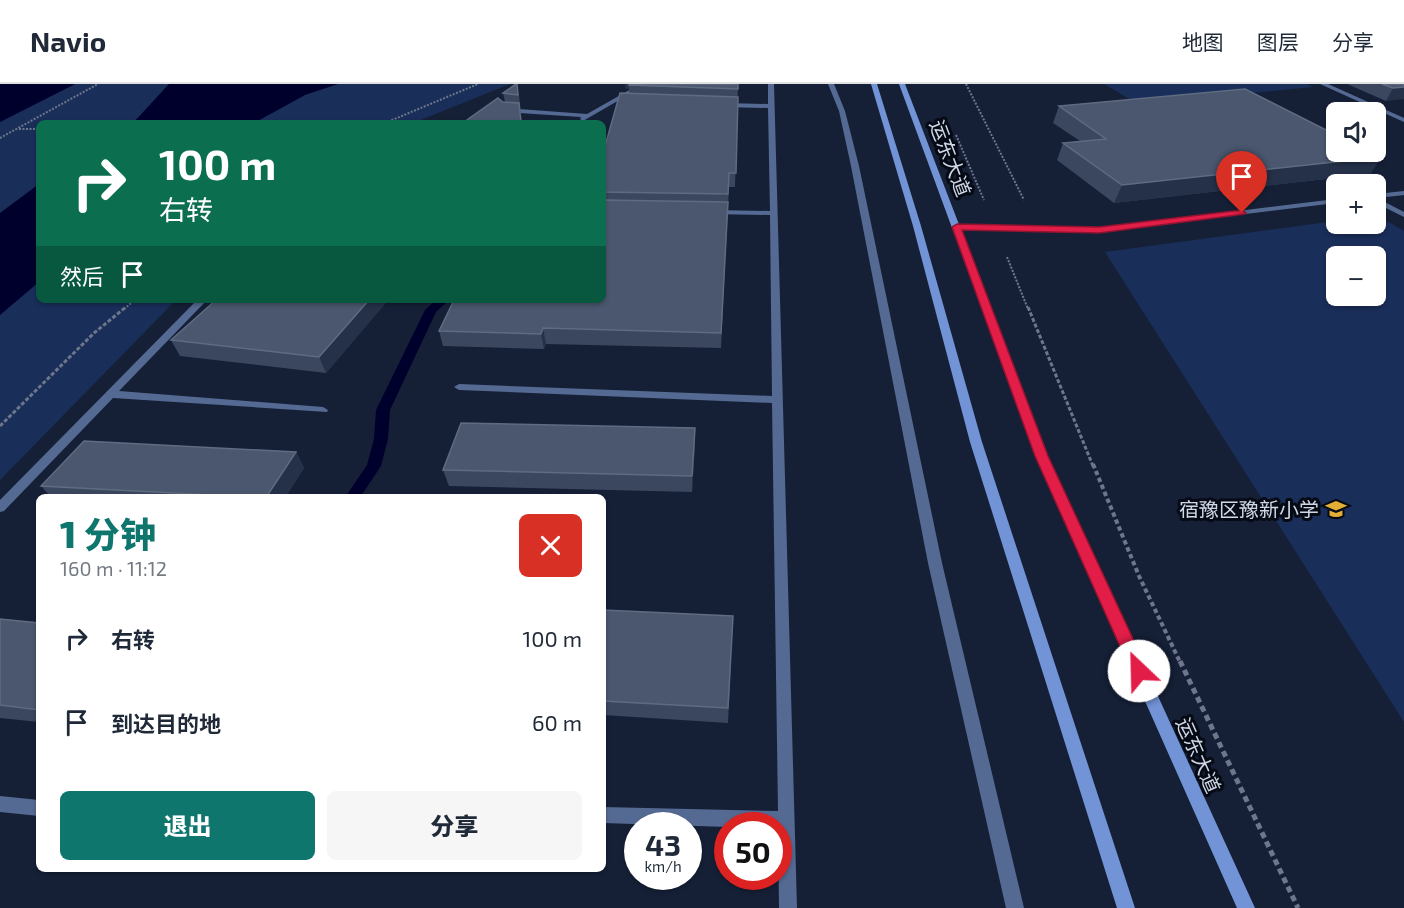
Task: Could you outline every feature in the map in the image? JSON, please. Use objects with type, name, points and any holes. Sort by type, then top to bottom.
[{"type":"main road","points":[[874,84],[917,226],[976,442],[1126,908]]},
{"type":"main road","name":"运东大道","points":[[902,84],[1042,456],[1246,908]]},
{"type":"lane","points":[[581,120],[644,84]]},
{"type":"lane","points":[[771,84],[786,812]]},
{"type":"lane","points":[[831,84],[842,111],[855,166],[935,562],[1015,908]]},
{"type":"lane","points":[[1323,84],[1404,120]]},
{"type":"lane","points":[[614,101],[625,101]]},
{"type":"lane","points":[[715,104],[771,106]]},
{"type":"lane","points":[[504,110],[588,116]]},
{"type":"lane","points":[[1386,196],[1404,193]]},
{"type":"lane","points":[[957,227],[1099,230],[1326,202]]},
{"type":"lane","points":[[1386,204],[1404,215]]},
{"type":"lane","points":[[705,212],[774,213]]},
{"type":"lane","points":[[0,508],[199,303]]},
{"type":"lane","points":[[459,387],[777,400]]},
{"type":"lane","points":[[110,394],[323,410]]},
{"type":"lane","points":[[0,804],[36,808]]},
{"type":"lane","points":[[606,815],[714,818]]},
{"type":"lane","points":[[788,890],[788,908]]},
{"type":"path","points":[[0,138],[98,84]]},
{"type":"path","points":[[392,120],[478,84]]},
{"type":"path","points":[[966,84],[1011,171],[1036,228]]},
{"type":"path","points":[[952,125],[1139,576],[1298,908]]},
{"type":"path","points":[[18,129],[36,129]]},
{"type":"path","points":[[0,426],[94,333],[131,303]]},
{"type":"shaded area","points":[[0,84],[75,84],[0,122]]},
{"type":"shaded area","points":[[75,84],[510,84],[420,120],[36,120],[36,303],[173,303],[0,480],[0,122]]},
{"type":"shaded area","points":[[169,84],[338,84],[305,95],[259,120],[136,120]]},
{"type":"shaded area","points":[[1104,84],[1307,84],[1313,87],[1138,104]]},
{"type":"shaded area","points":[[36,186],[36,285],[0,315],[0,213]]},
{"type":"shaded area","points":[[1386,220],[1404,231],[1404,722],[1105,252],[1326,222],[1326,234],[1386,234]]},
{"type":"building","points":[[516,84],[518,95],[503,93]]},
{"type":"building","points":[[738,84],[738,89],[629,85]]},
{"type":"building","points":[[1382,84],[1404,84],[1404,87],[1393,88]]},
{"type":"building","points":[[1245,89],[1326,130],[1326,162],[1335,162],[1122,185],[1063,143],[1106,139],[1059,106]]},
{"type":"building","points":[[620,93],[738,97],[736,173],[729,173],[728,194],[606,192],[606,142]]},
{"type":"building","points":[[498,98],[503,102],[519,103],[521,120],[467,120]]},
{"type":"building","points":[[606,200],[728,202],[721,333],[543,328],[541,334],[439,331],[453,303],[606,303]]},
{"type":"building","points":[[213,303],[366,303],[319,357],[171,340]]},
{"type":"building","points":[[461,423],[695,428],[692,476],[443,470]]},
{"type":"building","points":[[84,441],[296,452],[268,494],[192,494],[41,486]]},
{"type":"building","points":[[606,610],[733,616],[728,708],[606,701]]},
{"type":"building","points":[[0,619],[36,623],[36,710],[0,705]]},
{"type":"waterway","points":[[354,494],[374,466],[381,439],[383,410],[431,310],[439,303]]},
{"type":"place","name":"宿豫区豫新小学","points":[[1336,509]]},
{"type":"route","points":[[1139,671],[1042,456],[957,227],[1099,230],[1242,213]]}]
